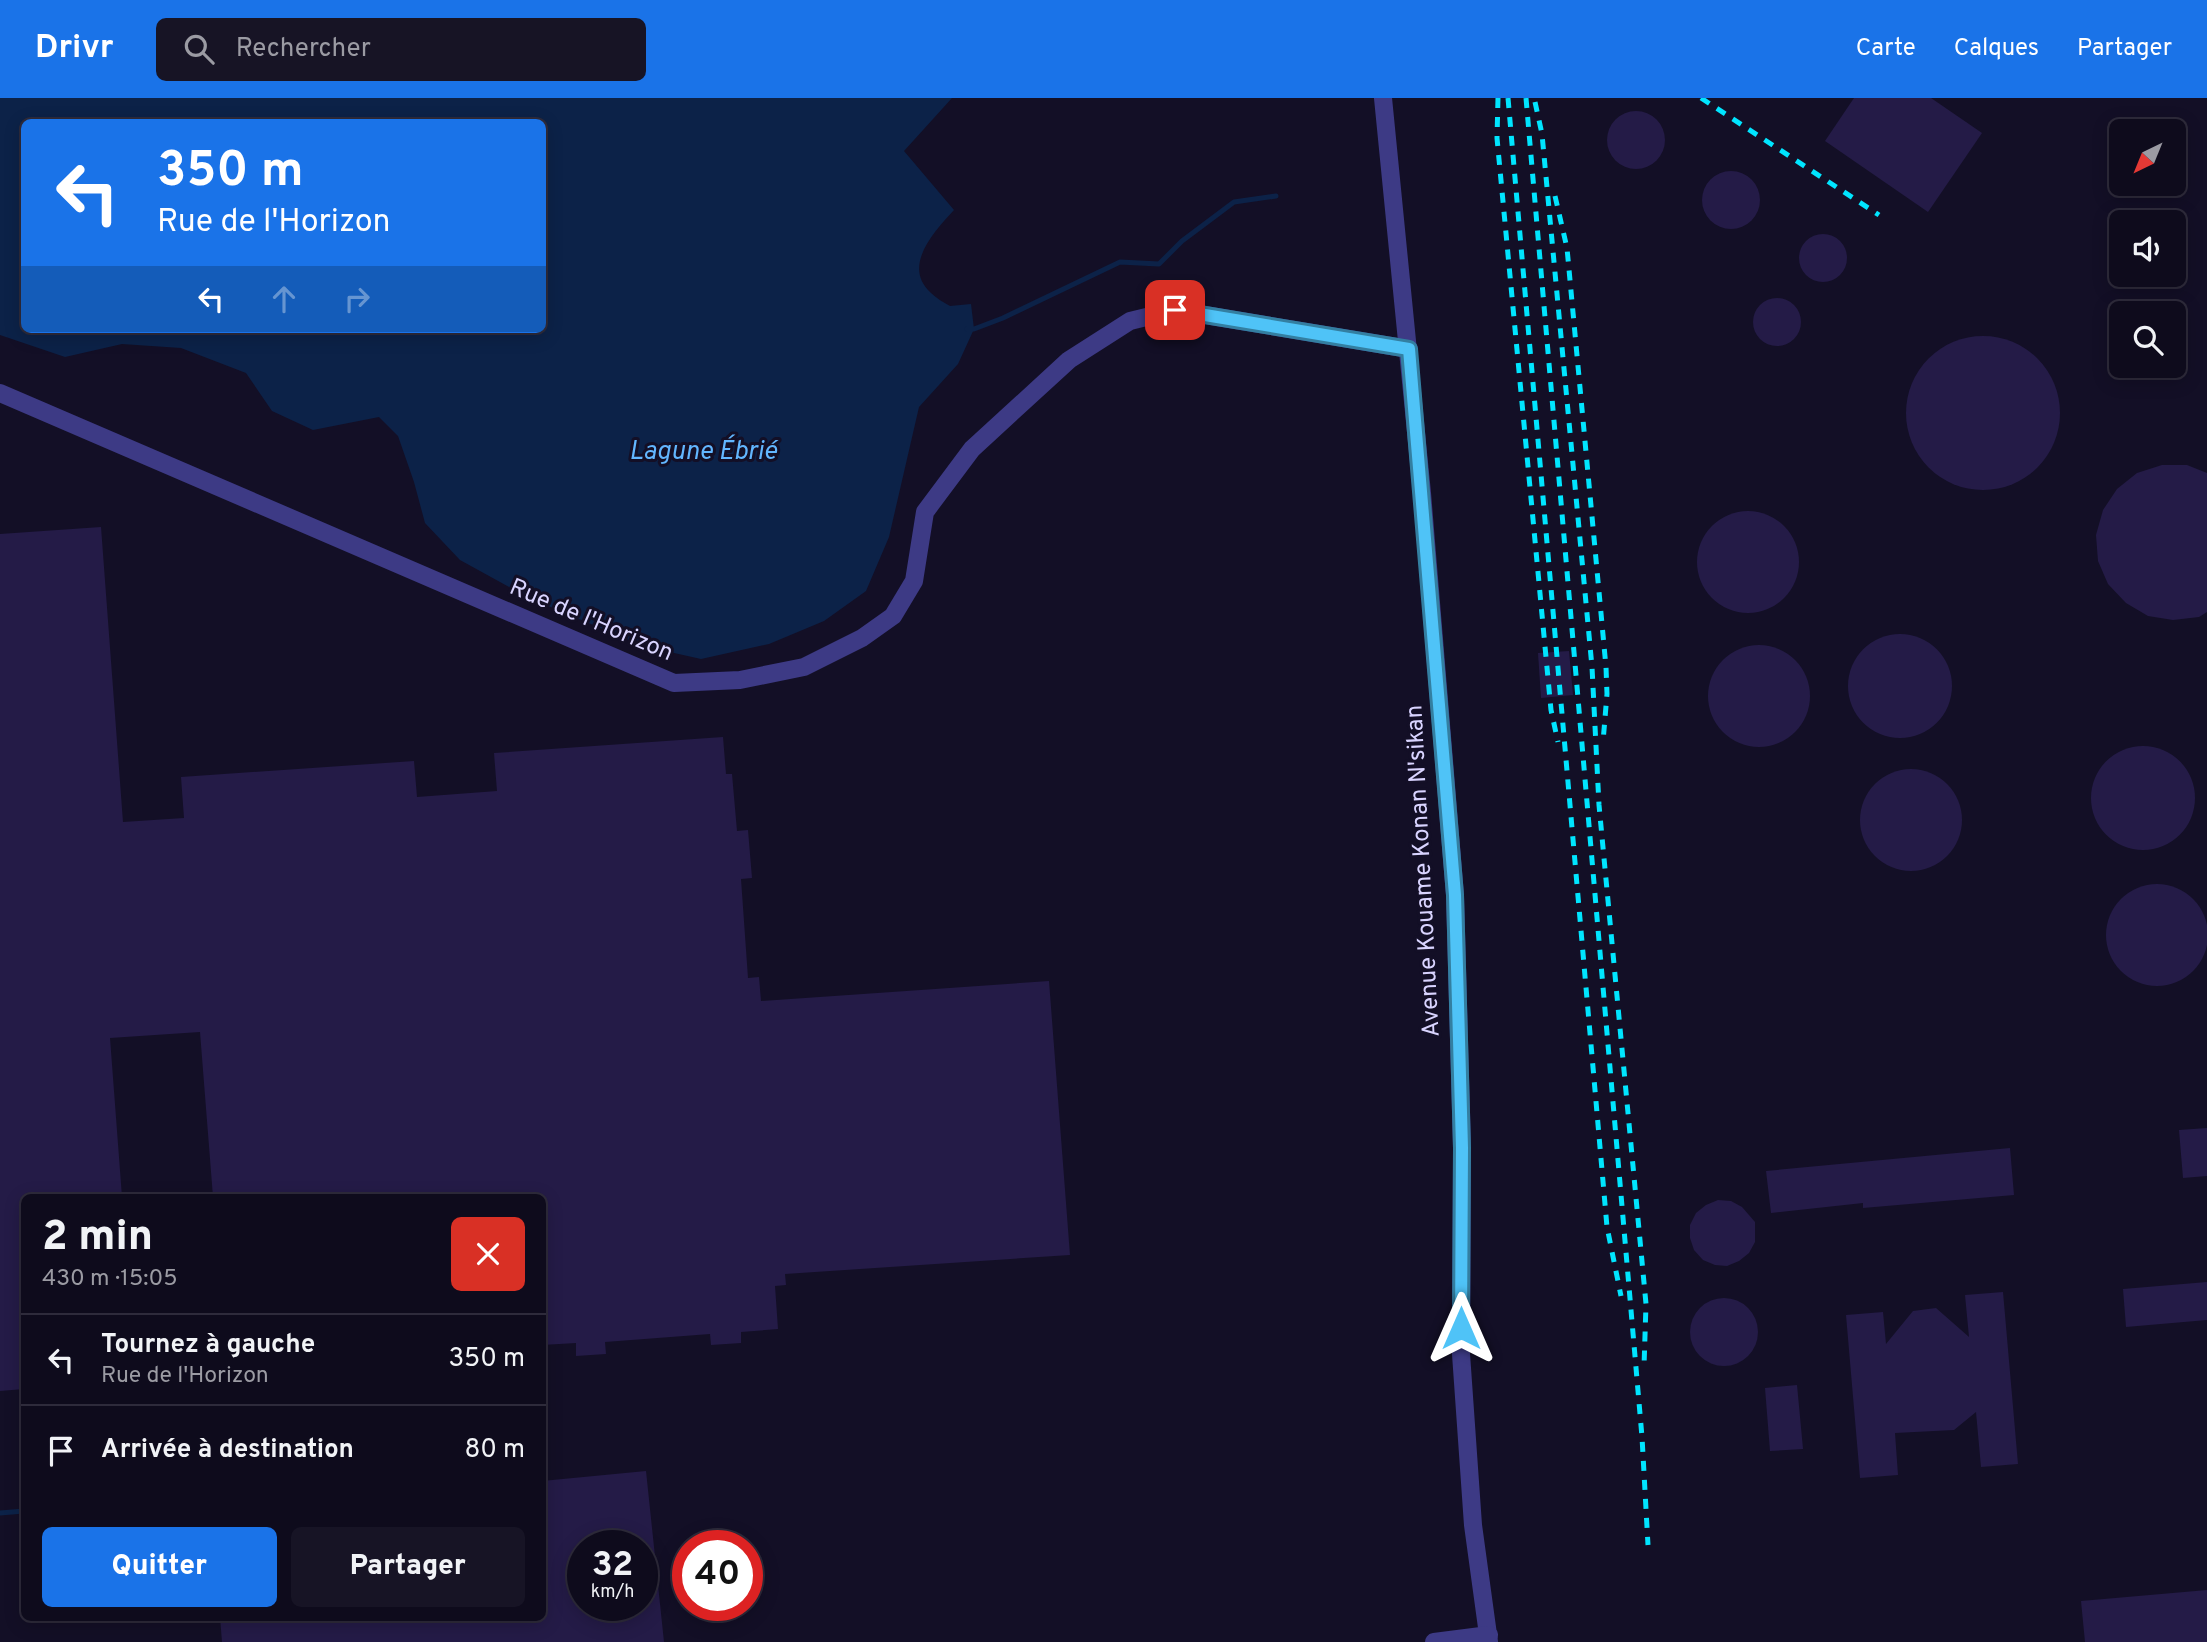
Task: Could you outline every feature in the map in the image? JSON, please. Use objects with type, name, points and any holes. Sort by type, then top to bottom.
[{"type":"street","name":"Avenue Kouame Konan N'sikan","points":[[1383,98],[1409,349],[1455,895],[1462,1148],[1461,1354],[1473,1525],[1489,1639]]},
{"type":"street","name":"Rue de l'Horizon","points":[[0,393],[674,683],[740,680],[804,667],[862,638],[893,616],[914,581],[925,512],[972,449],[1069,360],[1130,321],[1175,310],[1409,349]]},
{"type":"street","points":[[1434,1642],[1489,1639]]},
{"type":"water","name":"Lagune Ébrié","points":[[0,98],[952,98],[904,151],[954,210],[924,249],[919,272],[923,283],[933,295],[950,306],[971,304],[974,329],[958,364],[919,407],[889,537],[866,591],[824,621],[769,644],[701,659],[643,646],[527,597],[460,560],[425,523],[398,436],[379,417],[313,430],[272,411],[246,373],[181,348],[122,344],[65,357],[0,335]]},
{"type":"building","points":[[1854,98],[1931,98],[1982,133],[1928,212],[1825,141]]},
{"type":"building","points":[[1630,111],[1642,111],[1657,119],[1665,134],[1665,146],[1657,161],[1642,169],[1630,169],[1615,161],[1607,146],[1607,134],[1615,119]]},
{"type":"building","points":[[1725,171],[1737,171],[1752,179],[1760,194],[1760,206],[1752,221],[1737,229],[1725,229],[1710,221],[1702,206],[1702,194],[1710,179]]},
{"type":"building","points":[[1823,234],[1840,241],[1847,258],[1840,275],[1823,282],[1806,275],[1799,258],[1806,241]]},
{"type":"building","points":[[1777,298],[1794,305],[1801,322],[1794,339],[1777,346],[1760,339],[1753,322],[1760,305]]},
{"type":"building","points":[[1983,336],[2013,341],[2038,358],[2055,383],[2060,413],[2055,443],[2038,468],[2013,485],[1983,490],[1953,485],[1928,468],[1911,443],[1906,413],[1911,383],[1928,358],[1953,341]]},
{"type":"building","points":[[2162,465],[2187,465],[2207,473],[2207,612],[2199,617],[2173,620],[2148,616],[2126,603],[2108,584],[2098,561],[2096,535],[2103,510],[2117,489],[2137,473]]},
{"type":"building","points":[[1748,511],[1768,514],[1791,533],[1796,542],[1799,562],[1796,582],[1777,605],[1768,610],[1748,613],[1728,610],[1705,591],[1700,582],[1697,562],[1700,542],[1719,519],[1728,514]]},
{"type":"building","points":[[101,527],[123,822],[184,818],[181,777],[414,761],[417,797],[497,791],[494,753],[723,737],[726,774],[732,774],[737,831],[748,830],[752,878],[741,879],[748,978],[759,977],[761,1001],[1049,981],[1070,1255],[785,1274],[786,1285],[775,1286],[778,1329],[741,1332],[741,1343],[711,1345],[710,1334],[605,1342],[606,1354],[576,1356],[576,1343],[546,1345],[546,1194],[213,1194],[200,1032],[110,1038],[122,1194],[21,1194],[21,1389],[0,1391],[0,534]]},
{"type":"building","points":[[1900,634],[1920,638],[1943,657],[1948,666],[1952,686],[1948,706],[1929,729],[1920,734],[1900,738],[1880,734],[1857,715],[1852,706],[1848,686],[1852,666],[1871,643],[1880,638]]},
{"type":"building","points":[[1759,645],[1779,648],[1802,667],[1807,676],[1810,696],[1807,716],[1788,739],[1779,744],[1759,747],[1739,744],[1716,725],[1711,716],[1708,696],[1711,676],[1730,653],[1739,648]]},
{"type":"building","points":[[1569,651],[1573,695],[1541,698],[1538,653]]},
{"type":"building","points":[[2143,746],[2163,750],[2186,769],[2191,778],[2195,798],[2191,818],[2172,841],[2163,846],[2143,850],[2123,846],[2100,827],[2095,818],[2091,798],[2095,778],[2114,755],[2123,750]]},
{"type":"building","points":[[1911,769],[1931,772],[1954,791],[1959,800],[1962,820],[1959,840],[1940,863],[1931,868],[1911,871],[1891,868],[1868,849],[1863,840],[1860,820],[1863,800],[1882,777],[1891,772]]},
{"type":"building","points":[[2157,884],[2186,892],[2200,906],[2208,935],[2200,964],[2186,978],[2157,986],[2128,978],[2114,964],[2106,935],[2114,906],[2128,892]]},
{"type":"building","points":[[2207,1128],[2207,1176],[2183,1178],[2179,1130]]},
{"type":"building","points":[[2010,1148],[2014,1195],[1863,1208],[1863,1203],[1771,1213],[1766,1171]]},
{"type":"building","points":[[1718,1200],[1731,1201],[1742,1207],[1755,1222],[1755,1242],[1749,1253],[1727,1266],[1703,1260],[1694,1250],[1690,1238],[1690,1225],[1696,1213]]},
{"type":"building","points":[[2207,1282],[2207,1320],[2126,1327],[2123,1289]]},
{"type":"building","points":[[2003,1292],[2018,1464],[1981,1467],[1976,1412],[1954,1430],[1895,1433],[1898,1475],[1860,1478],[1846,1315],[1883,1312],[1886,1344],[1913,1311],[1936,1308],[1969,1337],[1965,1295]]},
{"type":"building","points":[[1724,1298],[1737,1301],[1748,1308],[1755,1319],[1758,1332],[1755,1345],[1748,1356],[1737,1363],[1724,1366],[1711,1363],[1700,1356],[1693,1345],[1690,1332],[1693,1319],[1700,1308],[1711,1301]]},
{"type":"building","points":[[1797,1385],[1803,1449],[1770,1451],[1765,1388]]},
{"type":"building","points":[[646,1471],[652,1530],[567,1530],[567,1621],[658,1621],[658,1585],[664,1642],[222,1642],[220,1621],[546,1621],[546,1481]]},
{"type":"building","points":[[2207,1590],[2207,1642],[2085,1642],[2081,1601]]},
{"type":"waterway","points":[[967,329],[1003,318],[1120,262],[1159,264],[1182,241],[1234,202],[1276,196]]},
{"type":"waterway","points":[[0,1513],[21,1511]]},
{"type":"railway","points":[[1498,98],[1497,138],[1551,710],[1558,742]]},
{"type":"railway","points":[[1508,98],[1607,1227],[1621,1296]]},
{"type":"railway","points":[[1526,98],[1642,1437],[1648,1545]]},
{"type":"railway","points":[[1701,98],[1879,215]]},
{"type":"railway","points":[[1535,102],[1542,134],[1592,667],[1599,805],[1646,1304],[1644,1367]]},
{"type":"railway","points":[[1555,196],[1567,248],[1606,667],[1603,742]]},
{"type":"route","points":[[1175,310],[1409,349],[1455,895],[1462,1148],[1461,1328]]}]
